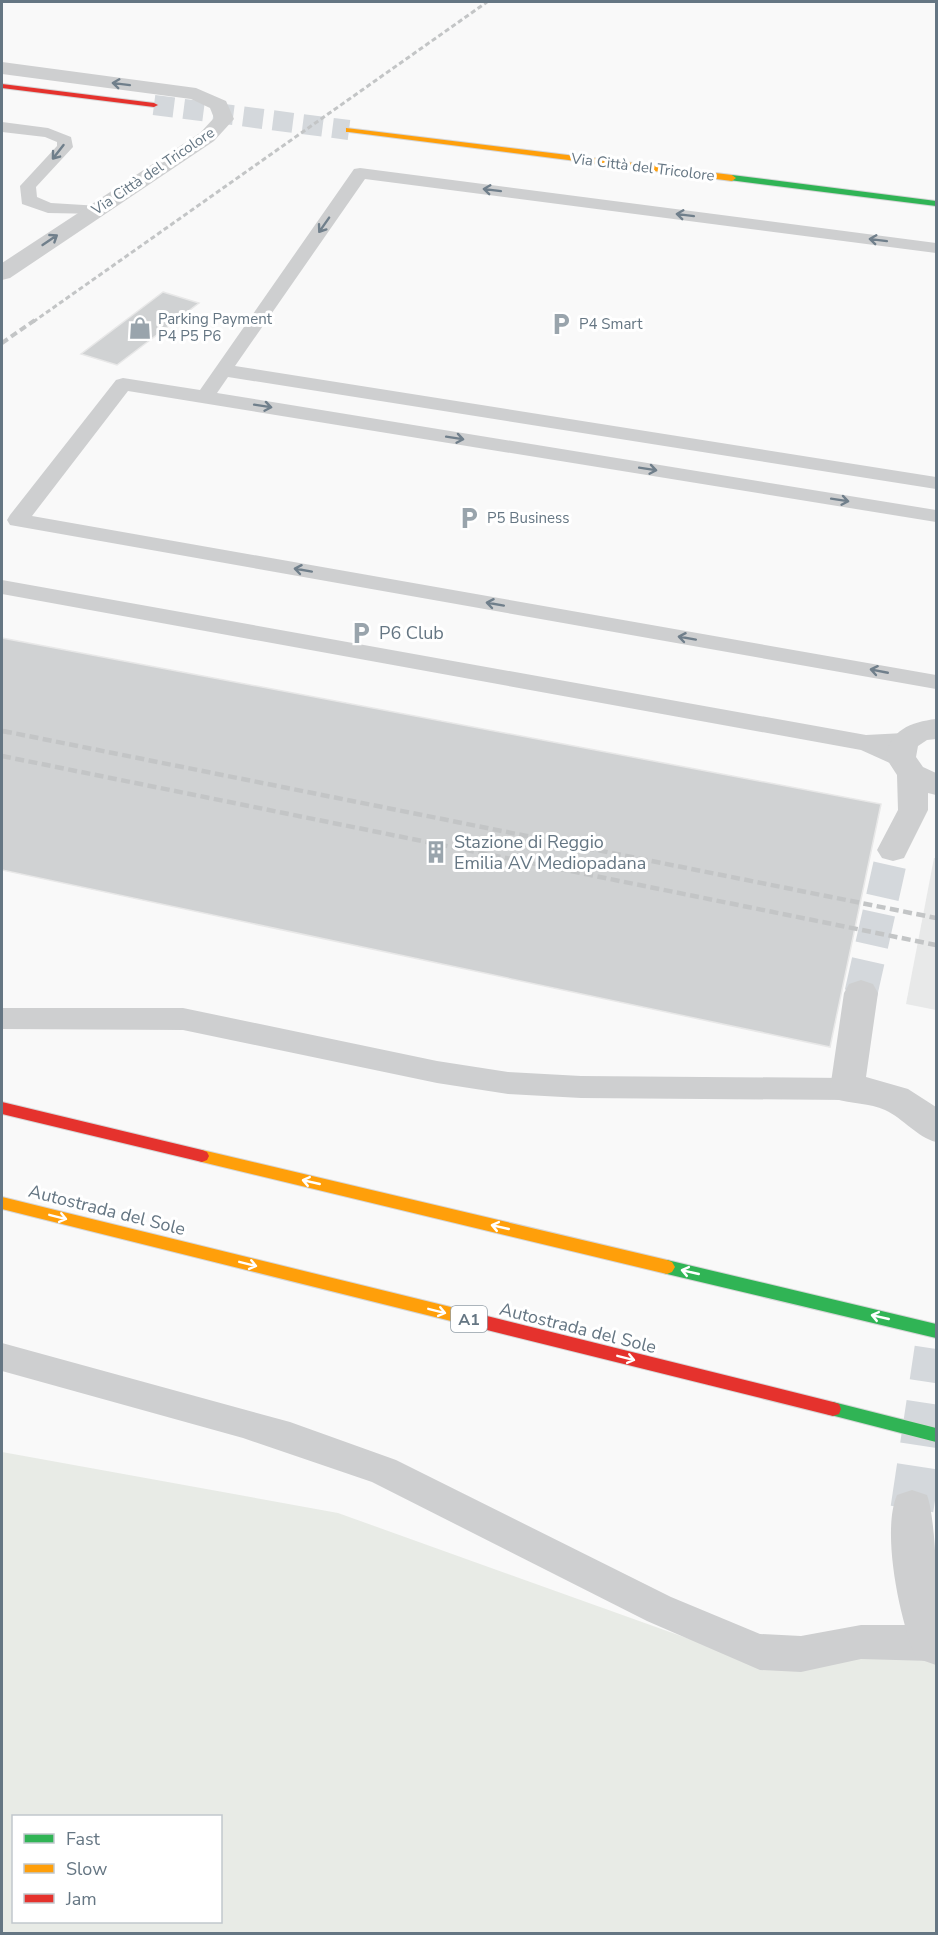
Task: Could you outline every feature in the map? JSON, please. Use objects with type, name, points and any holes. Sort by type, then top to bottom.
[{"type":"main road","points":[[2,86],[154,105]]},
{"type":"main road","name":"Via Città del Tricolore","points":[[349,130],[936,204]]},
{"type":"main road","points":[[2,1108],[936,1331]]},
{"type":"main road","name":"Autostrada del Sole","points":[[2,1203],[936,1435]]},
{"type":"street","name":"Via Città del Tricolore","points":[[2,68],[196,94],[219,105],[224,119],[213,133],[2,273]]},
{"type":"street","points":[[893,850],[924,802],[913,765],[912,735],[936,729]]},
{"type":"street","points":[[861,993],[847,1089],[871,1091],[898,1098],[917,1109],[936,1128]]},
{"type":"street","points":[[912,1509],[916,1581],[934,1644]]},
{"type":"lane","points":[[2,127],[48,133],[65,140],[65,147],[28,186],[28,201],[48,208],[94,210]]},
{"type":"lane","points":[[205,397],[360,173],[936,248]]},
{"type":"lane","points":[[223,370],[936,483]]},
{"type":"lane","points":[[936,516],[123,384],[18,520],[936,682]]},
{"type":"lane","points":[[2,587],[866,743],[913,765]]},
{"type":"lane","points":[[2,1020],[183,1020],[437,1072],[508,1083],[581,1087],[847,1089]]},
{"type":"lane","points":[[2,1357],[70,1378],[235,1420],[350,1457],[384,1471],[659,1609],[760,1652],[801,1654],[861,1642],[934,1644]]},
{"type":"shaded area","points":[[934,858],[936,858],[936,1010],[906,1004]]},
{"type":"shaded area","points":[[2,1452],[338,1513],[762,1665],[936,1644],[936,1933],[2,1933]]},
{"type":"building","name":"Parking Payment P4 P5 P6","points":[[163,292],[199,303],[117,365],[81,354]]},
{"type":"building","name":"Stazione di Reggio Emilia AV Mediopadana","points":[[2,638],[881,804],[830,1047],[2,870]]},
{"type":"tunnel","points":[[154,105],[349,130]]},
{"type":"tunnel","points":[[861,993],[893,850]]},
{"type":"tunnel","points":[[912,1509],[936,1349]]},
{"type":"railway","points":[[33,322],[487,2]]},
{"type":"railway","points":[[2,343],[35,320]]},
{"type":"railway","points":[[2,731],[11,733]]},
{"type":"railway","points":[[3,731],[936,918]]},
{"type":"railway","points":[[2,756],[936,945]]},
{"type":"traffic: fast","points":[[732,178],[936,204]]},
{"type":"traffic: fast","points":[[667,1267],[936,1331]]},
{"type":"traffic: fast","points":[[833,1409],[936,1435]]},
{"type":"traffic: slow","points":[[349,130],[732,178]]},
{"type":"traffic: slow","points":[[202,1156],[667,1267]]},
{"type":"traffic: slow","points":[[2,1203],[467,1318]]},
{"type":"traffic: jam","points":[[2,86],[154,105]]},
{"type":"traffic: jam","points":[[2,1108],[202,1156]]},
{"type":"traffic: jam","points":[[467,1318],[833,1409]]},
{"type":"place","name":"P4 Smart","points":[[561,324]]},
{"type":"place","name":"Parking Payment P4 P5 P6","points":[[140,328]]},
{"type":"place","name":"P5 Business","points":[[469,518]]},
{"type":"place","name":"P6 Club","points":[[361,633]]},
{"type":"place","name":"Stazione di Reggio Emilia AV Mediopadana","points":[[436,852]]}]
